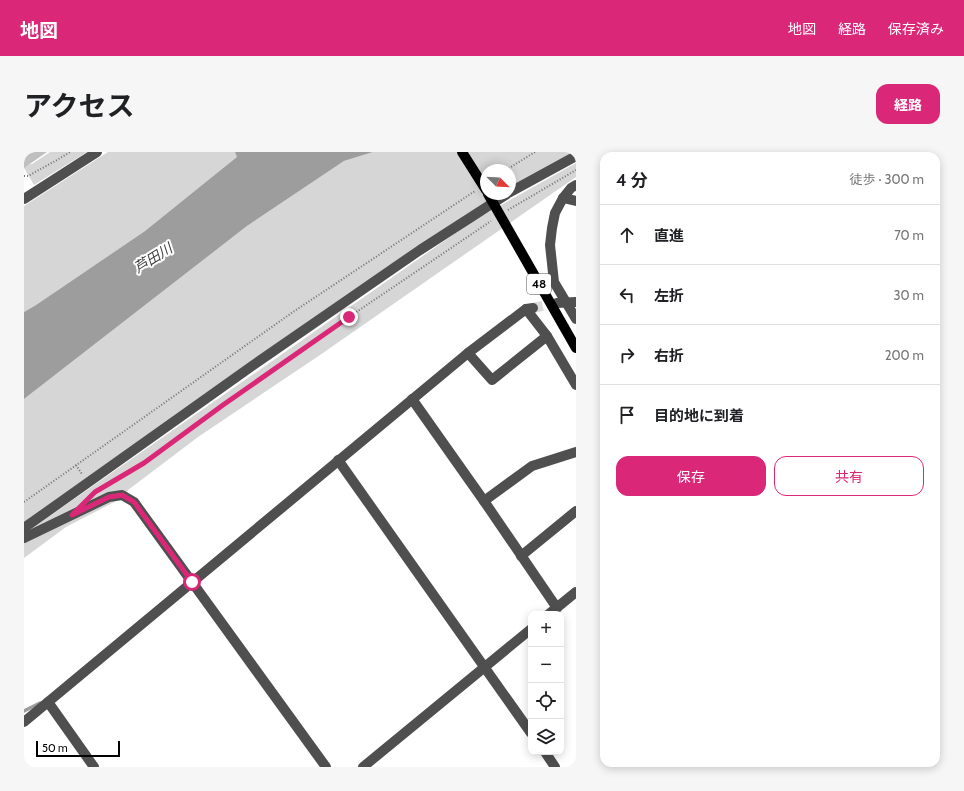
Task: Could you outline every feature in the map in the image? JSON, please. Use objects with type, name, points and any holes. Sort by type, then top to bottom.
[{"type":"main road","name":"48","points":[[462,152],[480,182]]},
{"type":"main road","name":"48","points":[[492,200],[503,216],[576,348]]},
{"type":"street","points":[[24,199],[97,152]]},
{"type":"street","points":[[516,189],[576,156]]},
{"type":"street","points":[[576,184],[563,198],[555,213],[550,245],[554,282],[576,319]]},
{"type":"street","points":[[563,198],[576,201]]},
{"type":"street","points":[[24,528],[252,366],[420,250],[498,200]]},
{"type":"street","points":[[24,722],[468,353],[530,309],[576,385]]},
{"type":"street","points":[[468,353],[492,380],[547,336]]},
{"type":"street","points":[[412,399],[484,500],[521,556],[553,611],[576,592]]},
{"type":"street","points":[[484,500],[532,466],[576,452]]},
{"type":"street","points":[[338,460],[528,729]]},
{"type":"street","points":[[24,538],[109,497],[122,495],[134,502],[326,767]]},
{"type":"street","points":[[521,556],[576,511]]},
{"type":"street","points":[[363,767],[528,631]]},
{"type":"street","points":[[48,702],[94,767]]},
{"type":"street","points":[[547,755],[555,767]]},
{"type":"path","points":[[24,176],[28,176],[40,170],[70,152]]},
{"type":"path","points":[[516,164],[535,152]]},
{"type":"path","points":[[503,216],[576,170]]},
{"type":"path","points":[[24,502],[293,312],[480,196]]},
{"type":"path","points":[[101,488],[144,463],[223,405],[349,317],[491,221]]},
{"type":"shaded area","points":[[50,152],[87,152],[34,185],[24,168],[24,165],[32,164]]},
{"type":"shaded area","points":[[108,152],[235,152],[238,157],[145,231],[24,312],[24,206]]},
{"type":"shaded area","points":[[373,152],[576,152],[516,185],[516,164],[480,164],[480,200],[491,200],[346,295],[24,522],[24,399],[247,226],[344,161]]},
{"type":"shaded area","points":[[576,163],[576,177],[320,355],[198,437],[128,490],[120,499],[66,527],[24,558],[24,534],[473,221],[510,200],[516,200],[516,197]]},
{"type":"water","name":"芦田川","points":[[235,152],[373,152],[344,161],[247,226],[24,399],[24,312],[145,231],[237,157]]},
{"type":"building","points":[[24,152],[47,152],[24,168]]},
{"type":"waterway","points":[[24,711],[40,703]]},
{"type":"tunnel","points":[[533,308],[557,303]]},
{"type":"route","points":[[192,582],[134,502],[122,495],[109,497],[72,515],[95,492],[144,463],[223,405],[349,317]]}]
